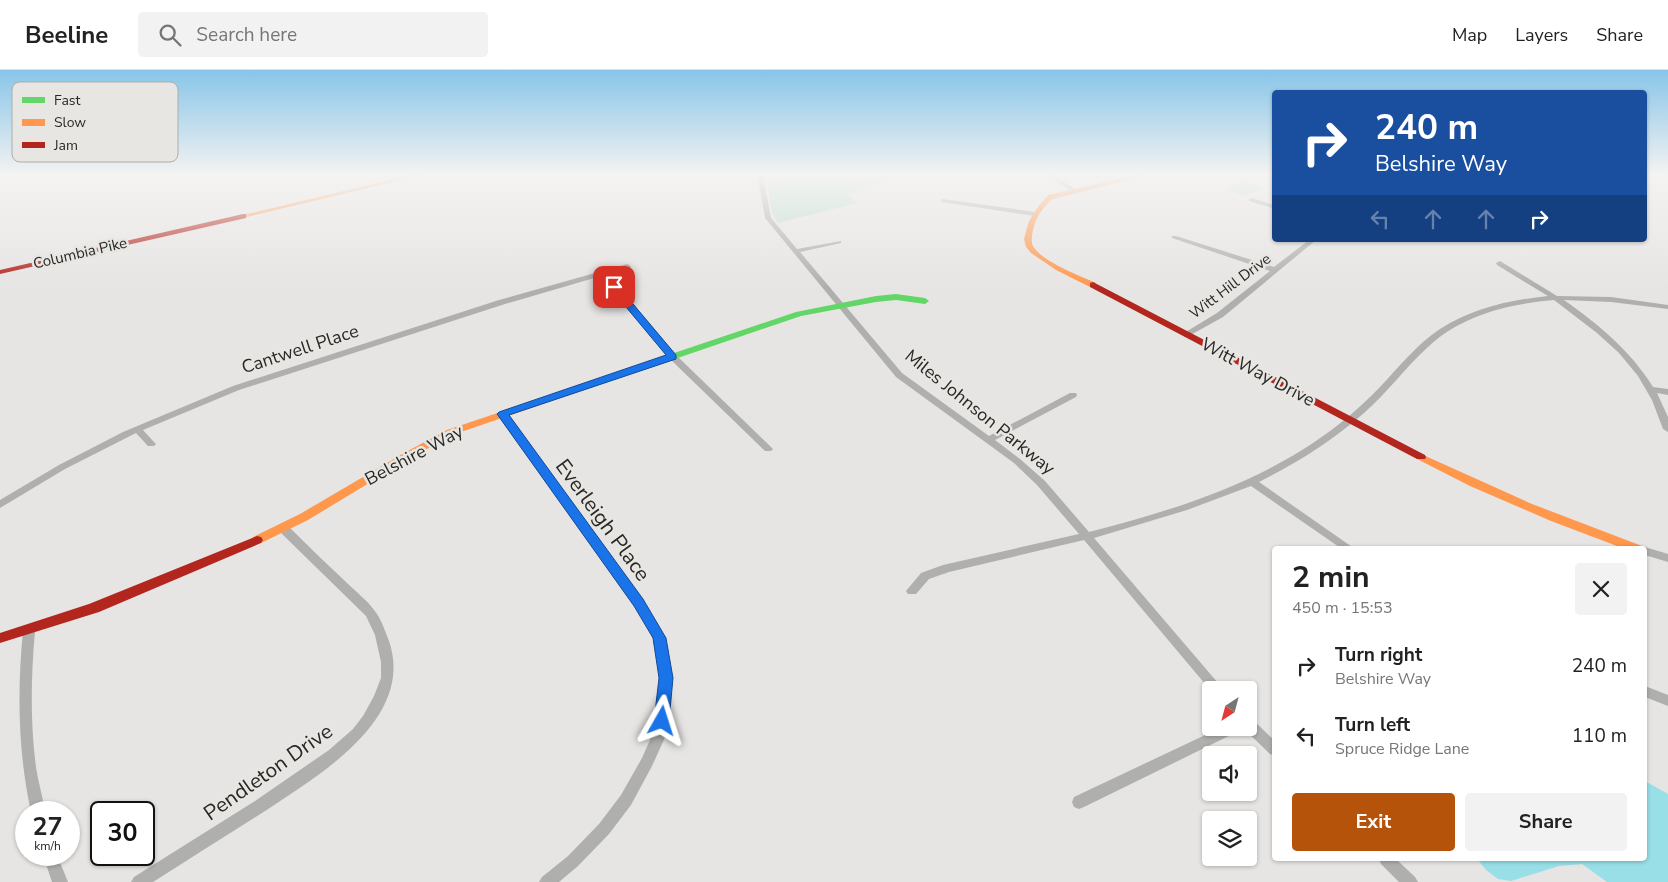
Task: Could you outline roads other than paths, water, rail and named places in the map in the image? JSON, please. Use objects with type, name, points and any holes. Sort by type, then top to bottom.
[{"type":"street","name":"Columbia Pike","points":[[0,272],[259,212]]},
{"type":"street","name":"Miles Johnson Parkway","points":[[767,212],[768,218],[899,375],[1017,461],[1042,482],[1210,681]]},
{"type":"street","points":[[1021,212],[1035,214]]},
{"type":"street","name":"Witt Way Drive","points":[[1035,214],[1026,237],[1028,244],[1034,252],[1059,268],[1350,421],[1496,494],[1569,524],[1630,546]]},
{"type":"street","points":[[1174,237],[1275,270]]},
{"type":"street","points":[[795,251],[839,242]]},
{"type":"street","name":"Witt Hill Drive","points":[[1187,335],[1220,315],[1310,242]]},
{"type":"street","points":[[1500,263],[1558,299],[1611,341],[1651,389],[1668,429]]},
{"type":"street","name":"Cantwell Place","points":[[0,505],[62,468],[138,429],[236,388],[296,367],[627,266]]},
{"type":"street","points":[[603,273],[672,357],[768,449]]},
{"type":"street","name":"Belshire Way","points":[[0,638],[113,602],[283,528],[425,445],[451,432],[778,321],[841,305],[896,297],[925,301]]},
{"type":"street","points":[[912,591],[925,576],[947,568],[1088,536],[1181,510],[1252,482],[1312,449],[1350,421],[1442,331],[1481,310],[1516,302],[1558,299],[1618,301],[1668,307]]},
{"type":"street","points":[[1651,389],[1668,392]]},
{"type":"street","points":[[988,440],[1073,395]]},
{"type":"street","name":"Everleigh Place","points":[[502,414],[638,603],[659,638],[666,678],[660,732],[626,800],[604,829],[573,861],[547,882]]},
{"type":"street","points":[[138,429],[151,444]]},
{"type":"street","points":[[1252,482],[1345,546]]},
{"type":"street","name":"Pendleton Drive","points":[[139,882],[268,801],[341,750],[364,725],[380,699],[388,675],[382,639],[370,612],[283,528]]},
{"type":"street","points":[[1647,552],[1668,558]]},
{"type":"street","points":[[29,630],[25,672],[26,723],[32,790],[35,801]]},
{"type":"street","points":[[1647,692],[1668,701]]},
{"type":"street","points":[[1258,734],[1272,747]]},
{"type":"street","points":[[1079,802],[1215,736]]},
{"type":"street","points":[[1388,861],[1410,882]]},
{"type":"street","points":[[54,866],[60,882]]},
{"type":"water","points":[[1647,782],[1668,794],[1668,882],[1607,882],[1582,864],[1559,866],[1511,881],[1498,879],[1486,870],[1479,861],[1647,861]]}]
